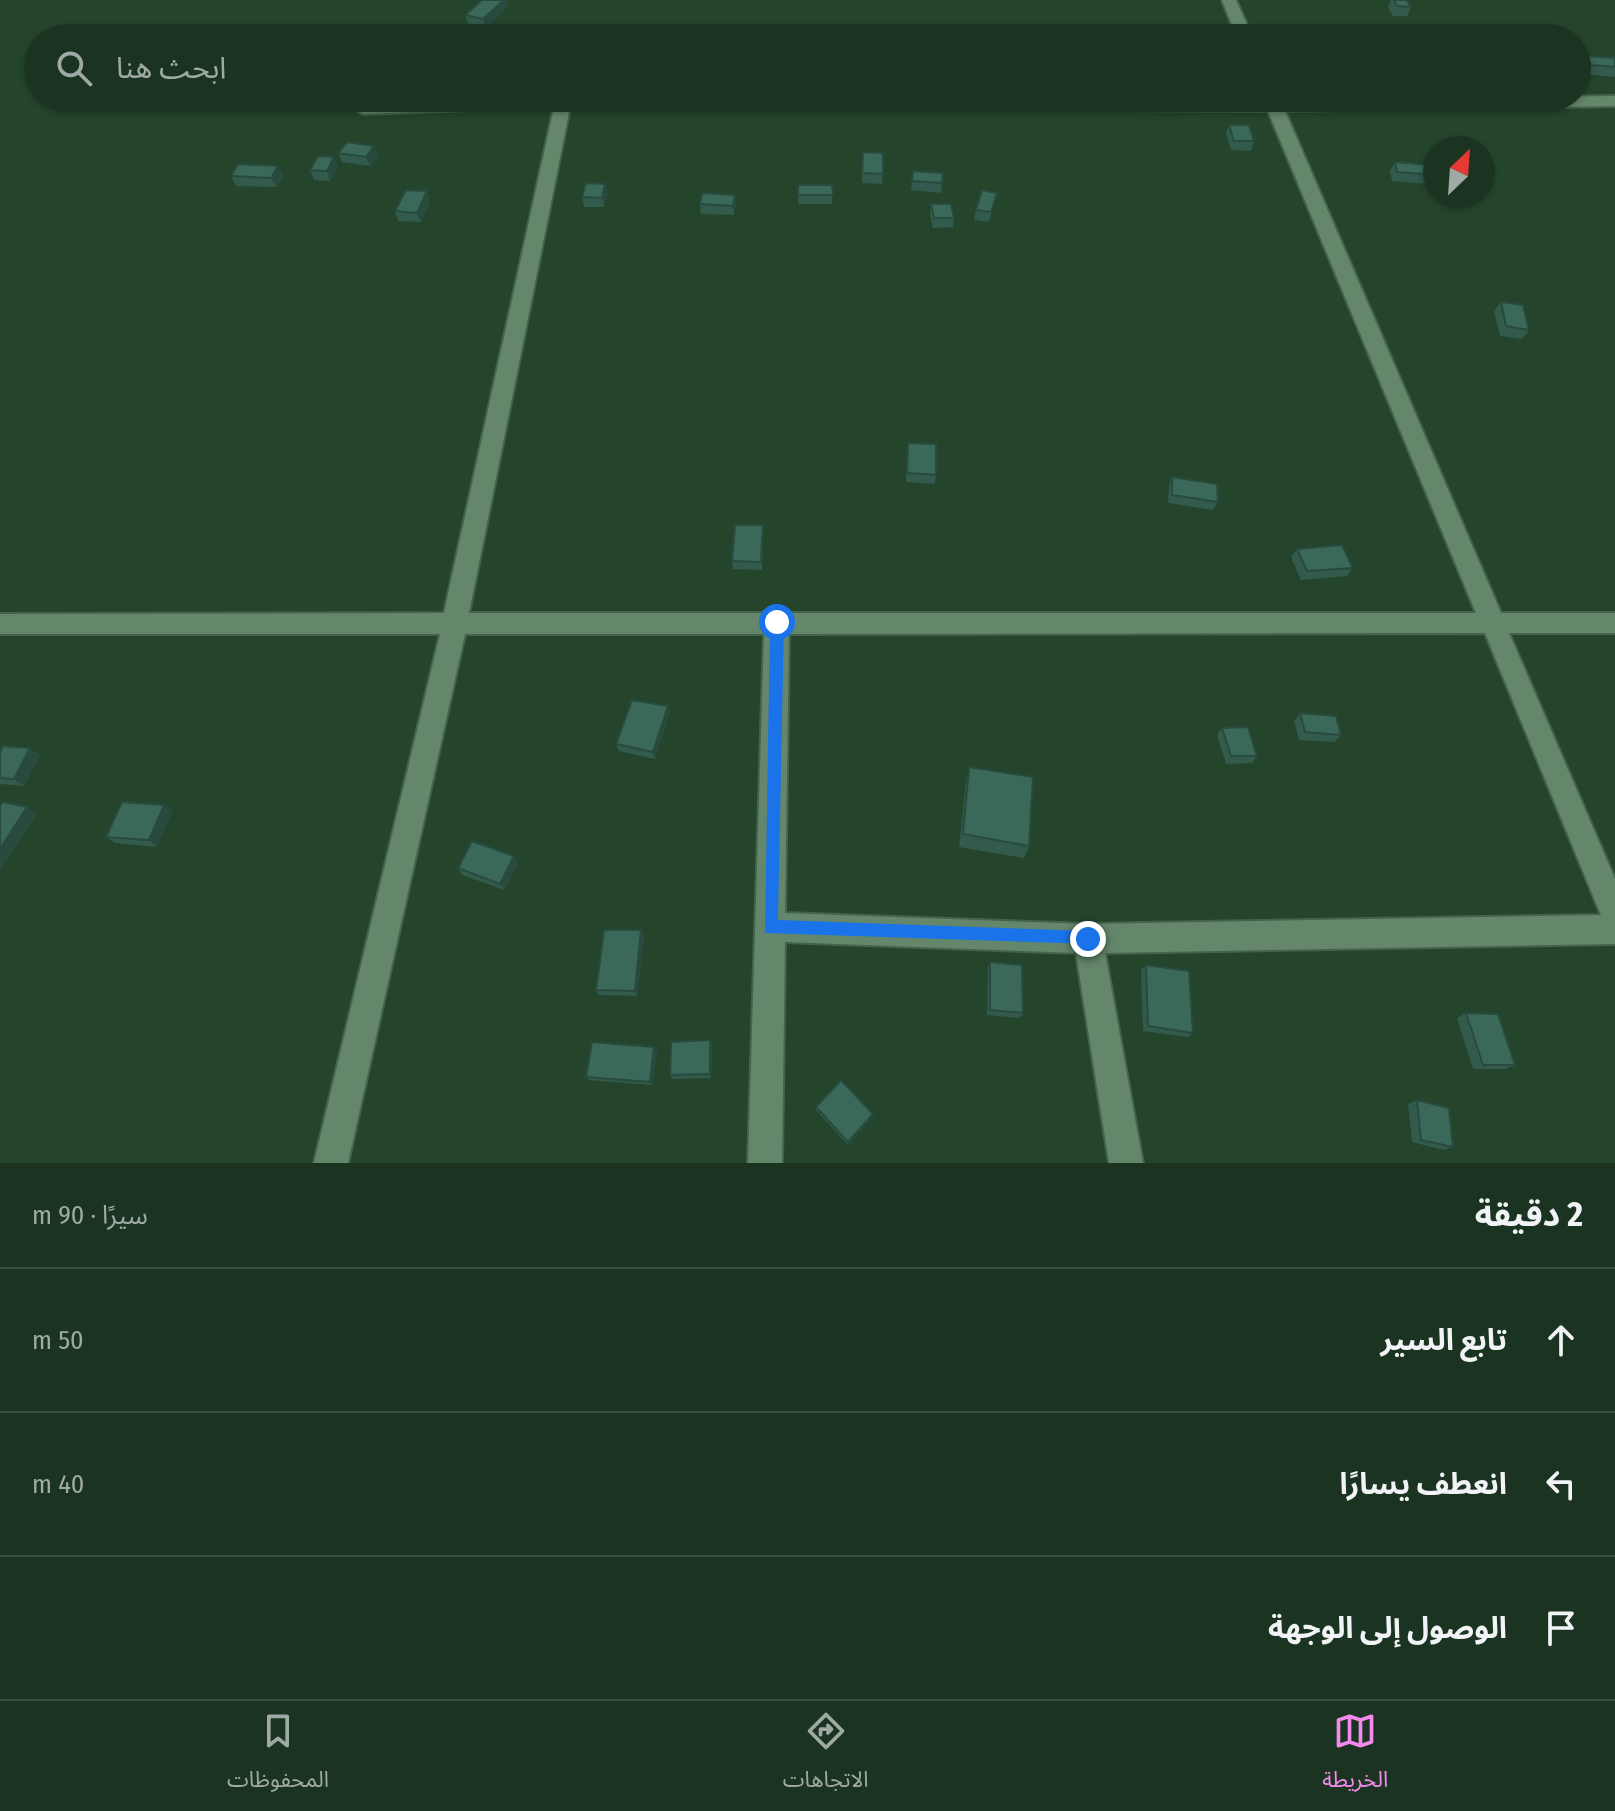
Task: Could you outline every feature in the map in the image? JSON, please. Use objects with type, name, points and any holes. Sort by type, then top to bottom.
[{"type":"street","points":[[1229,0],[1239,24]]},
{"type":"street","points":[[1591,101],[1615,101]]},
{"type":"street","points":[[331,1163],[454,626],[561,112]]},
{"type":"street","points":[[1276,112],[1615,913]]},
{"type":"street","points":[[765,1163],[777,622]]},
{"type":"street","points":[[0,624],[1615,623]]},
{"type":"street","points":[[770,927],[1088,939],[1615,929]]},
{"type":"street","points":[[1088,939],[1126,1163]]},
{"type":"building","points":[[482,0],[504,0],[483,19],[465,15]]},
{"type":"building","points":[[1394,0],[1407,0],[1411,7],[1397,6]]},
{"type":"building","points":[[1591,56],[1615,58],[1615,67],[1591,65]]},
{"type":"building","points":[[1229,125],[1249,125],[1254,141],[1234,141]]},
{"type":"building","points":[[347,142],[374,146],[366,157],[338,153]]},
{"type":"building","points":[[863,152],[883,153],[883,174],[862,173]]},
{"type":"building","points":[[318,156],[334,157],[327,171],[310,170]]},
{"type":"building","points":[[1395,162],[1423,164],[1423,174],[1397,172]]},
{"type":"building","points":[[238,164],[278,166],[271,178],[231,176]]},
{"type":"building","points":[[913,171],[943,173],[942,183],[912,181]]},
{"type":"building","points":[[586,183],[605,184],[602,198],[582,197]]},
{"type":"building","points":[[798,185],[832,185],[833,195],[798,195]]},
{"type":"building","points":[[406,190],[427,191],[417,213],[395,211]]},
{"type":"building","points":[[982,190],[997,193],[991,212],[976,210]]},
{"type":"building","points":[[702,193],[735,195],[733,206],[700,204]]},
{"type":"building","points":[[931,204],[951,204],[954,218],[934,218]]},
{"type":"building","points":[[1501,302],[1523,305],[1529,330],[1506,326]]},
{"type":"building","points":[[908,443],[936,444],[936,475],[907,473]]},
{"type":"building","points":[[1172,477],[1217,484],[1218,502],[1172,495]]},
{"type":"building","points":[[735,525],[763,525],[761,562],[732,561]]},
{"type":"building","points":[[1342,545],[1353,568],[1307,571],[1297,549]]},
{"type":"building","points":[[632,700],[668,706],[653,752],[616,744]]},
{"type":"building","points":[[1300,713],[1336,716],[1341,735],[1305,732]]},
{"type":"building","points":[[1248,727],[1257,756],[1231,756],[1222,728]]},
{"type":"building","points":[[3,746],[30,748],[14,779],[0,778],[0,752]]},
{"type":"building","points":[[969,767],[1033,777],[1029,846],[963,834]]},
{"type":"building","points":[[3,802],[27,807],[0,849],[0,806]]},
{"type":"building","points":[[122,802],[164,805],[149,840],[106,837]]},
{"type":"building","points":[[472,841],[514,856],[500,884],[458,868]]},
{"type":"building","points":[[604,930],[641,930],[635,991],[596,990]]},
{"type":"building","points":[[990,962],[1022,965],[1023,1013],[990,1010]]},
{"type":"building","points":[[1146,965],[1189,971],[1193,1033],[1148,1026]]},
{"type":"building","points":[[1466,1013],[1498,1014],[1515,1065],[1483,1065]]},
{"type":"building","points":[[710,1040],[710,1074],[670,1075],[671,1042]]},
{"type":"building","points":[[592,1042],[654,1047],[650,1082],[586,1077]]},
{"type":"building","points":[[841,1080],[873,1114],[848,1142],[816,1107]]},
{"type":"building","points":[[1417,1100],[1449,1108],[1453,1147],[1421,1140]]},
{"type":"route","points":[[777,622],[770,927],[1088,939]]}]
